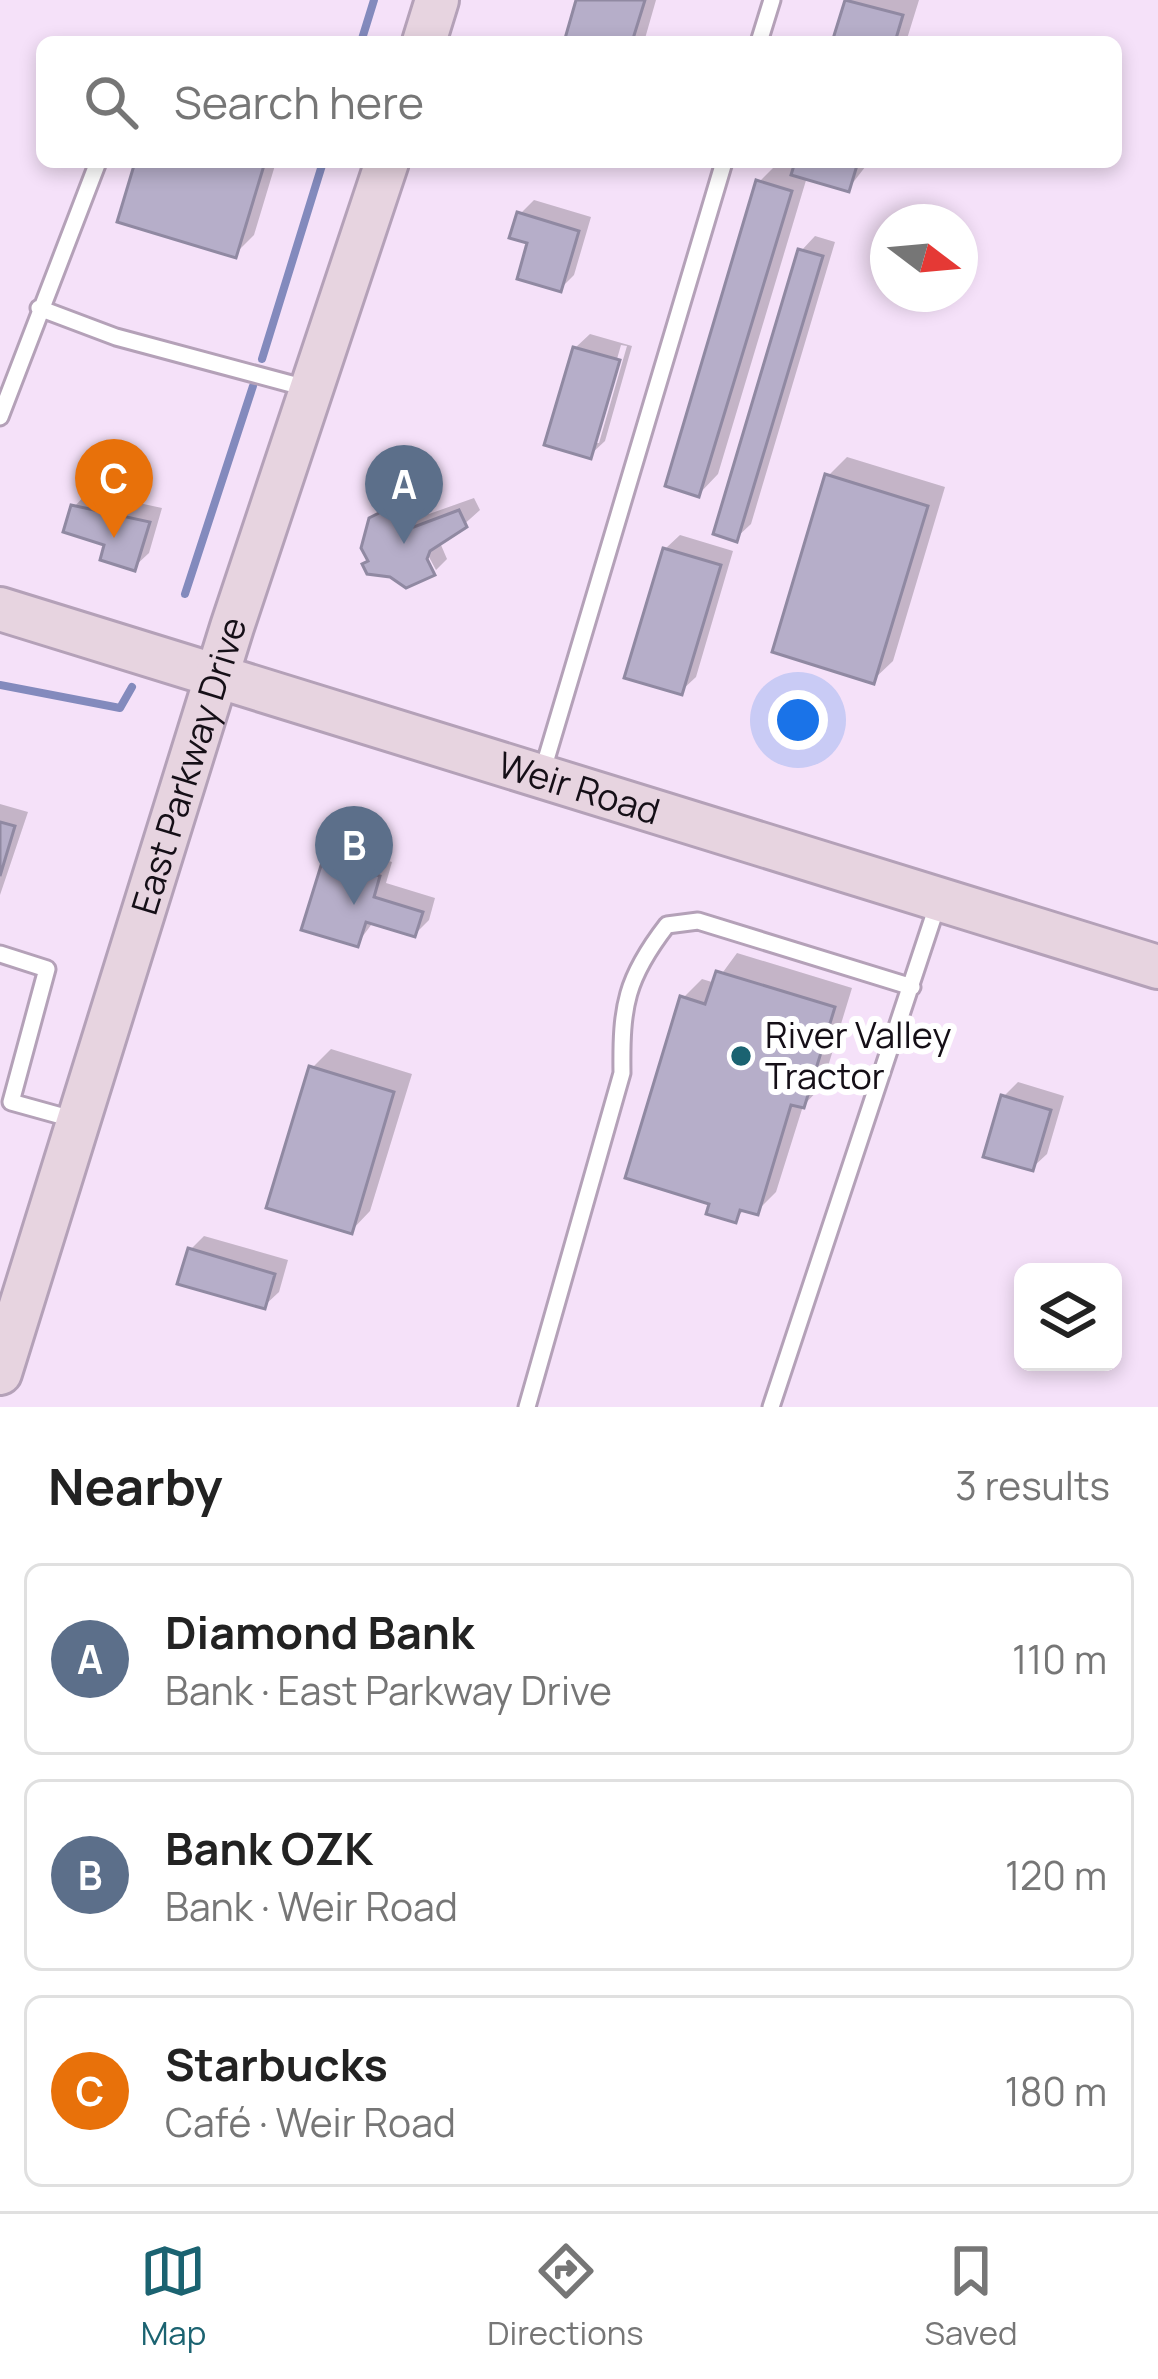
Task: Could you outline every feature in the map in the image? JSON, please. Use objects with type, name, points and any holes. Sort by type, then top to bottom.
[{"type":"main road","points":[[426,36],[437,0]]},
{"type":"main road","name":"East Parkway Drive","points":[[0,1373],[219,675],[385,168]]},
{"type":"main road","name":"Weir Road","points":[[0,608],[1158,967]]},
{"type":"lane","points":[[761,36],[772,0]]},
{"type":"lane","points":[[0,417],[96,168]]},
{"type":"lane","points":[[542,773],[722,168]]},
{"type":"lane","points":[[39,308],[116,337],[312,390]]},
{"type":"lane","points":[[771,1407],[940,898]]},
{"type":"lane","points":[[527,1407],[622,1073],[621,1018],[634,967],[668,925],[698,921],[912,987]]},
{"type":"lane","points":[[0,954],[47,969],[5,1101],[79,1121]]},
{"type":"building","points":[[576,0],[645,0],[634,36],[566,36]]},
{"type":"building","points":[[845,0],[903,15],[897,36],[834,36]]},
{"type":"building","points":[[133,168],[263,168],[236,258],[117,222]]},
{"type":"building","points":[[793,168],[856,168],[849,192],[791,175]]},
{"type":"building","points":[[756,180],[792,191],[699,497],[665,486]]},
{"type":"building","points":[[517,212],[579,231],[561,292],[517,279],[527,243],[509,238]]},
{"type":"building","points":[[798,249],[823,256],[737,542],[713,534]]},
{"type":"building","points":[[573,347],[620,360],[591,459],[544,445]]},
{"type":"building","points":[[825,474],[928,506],[874,684],[772,652]]},
{"type":"building","points":[[397,504],[414,527],[459,510],[467,527],[430,551],[427,559],[435,575],[406,588],[390,577],[367,574],[362,564],[368,561],[361,548],[369,518]]},
{"type":"building","points":[[71,505],[150,522],[135,571],[100,560],[104,545],[63,532]]},
{"type":"building","points":[[663,548],[721,565],[682,695],[624,678]]},
{"type":"building","points":[[0,822],[15,826],[0,876]]},
{"type":"building","points":[[323,859],[380,876],[374,897],[423,912],[415,937],[366,922],[358,947],[301,930]]},
{"type":"building","name":"River Valley Tractor","points":[[716,971],[835,1007],[804,1108],[791,1105],[758,1215],[740,1210],[736,1223],[706,1214],[709,1204],[625,1178],[680,996],[705,1004]]},
{"type":"building","points":[[309,1066],[394,1092],[352,1234],[266,1208]]},
{"type":"building","points":[[1001,1095],[1051,1110],[1033,1171],[983,1157]]},
{"type":"building","points":[[188,1248],[275,1274],[265,1309],[177,1284]]},
{"type":"waterway","points":[[363,36],[374,0]]},
{"type":"waterway","points":[[262,359],[321,168]]},
{"type":"waterway","points":[[185,594],[253,386]]},
{"type":"waterway","points":[[0,685],[120,708],[132,687]]},
{"type":"place","name":"Starbucks","points":[[114,538]]},
{"type":"place","name":"Diamond Bank","points":[[404,544]]},
{"type":"place","name":"Bank OZK","points":[[354,905]]},
{"type":"place","name":"River Valley Tractor","points":[[741,1056]]}]
